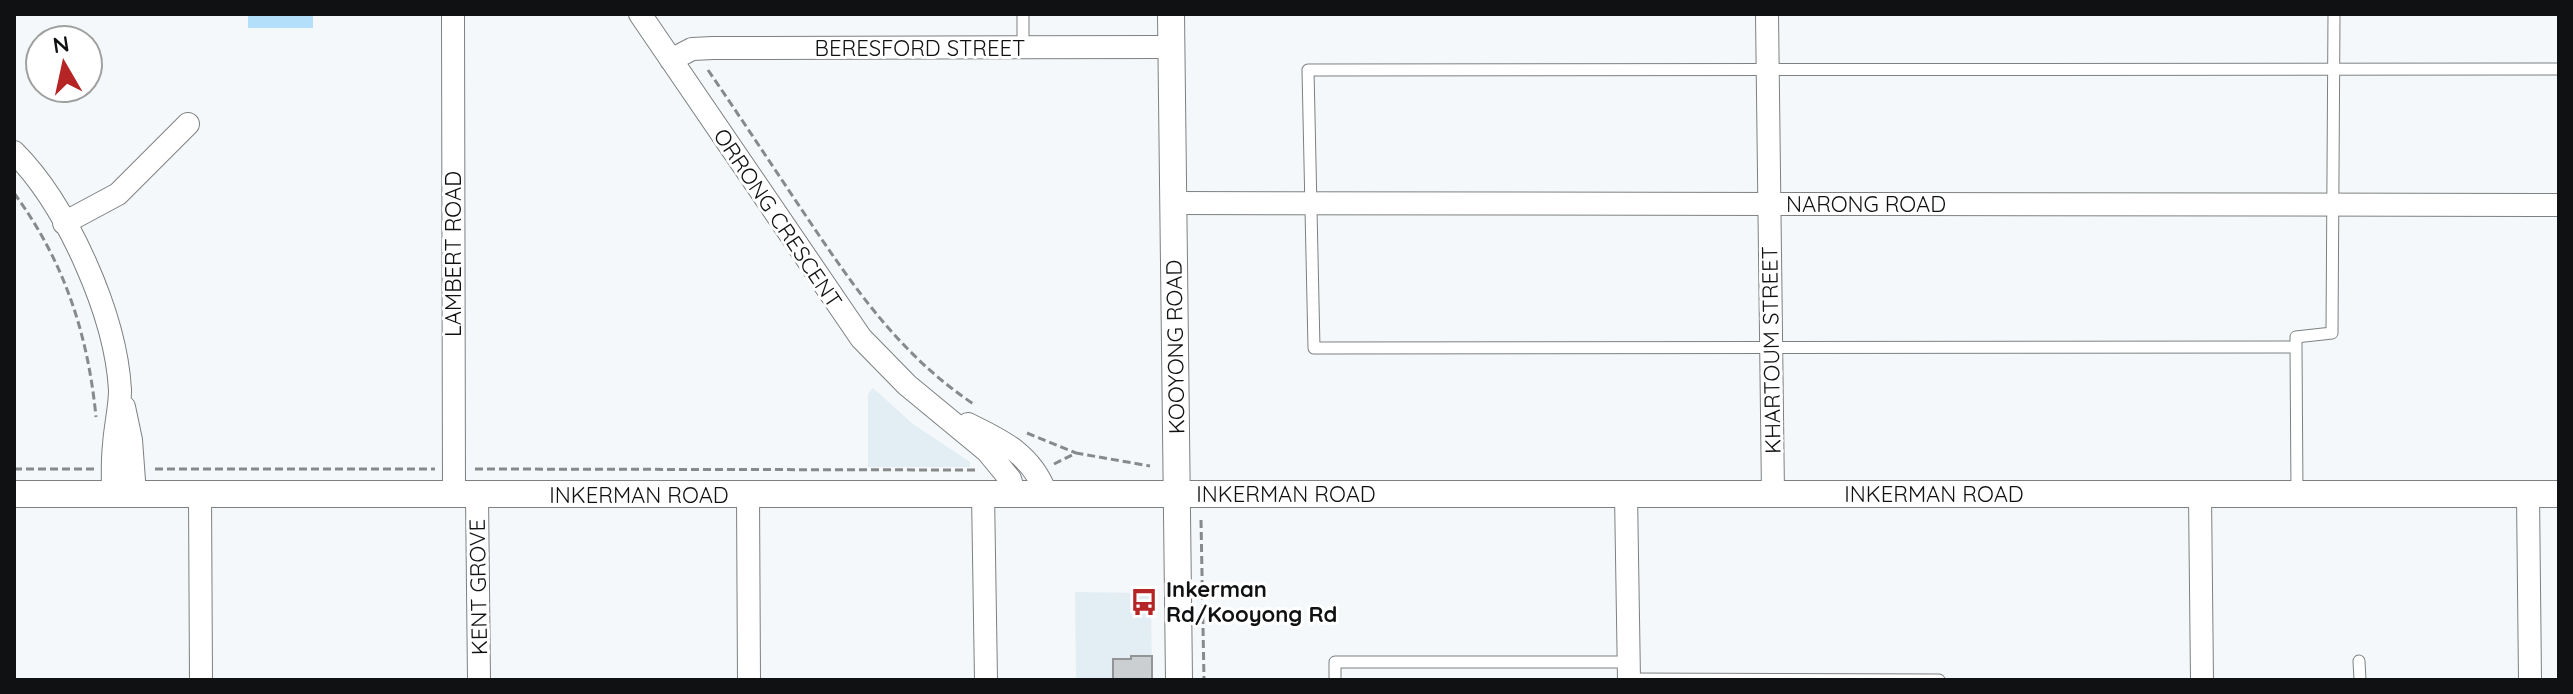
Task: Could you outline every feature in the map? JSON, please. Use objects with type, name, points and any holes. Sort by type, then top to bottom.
[{"type":"street","name":"LAMBERT ROAD","points":[[453,14],[462,486]]},
{"type":"street","name":"ORRONG CRESCENT","points":[[640,14],[844,316],[882,362],[935,407],[1009,481]]},
{"type":"street","name":"KOOYONG ROAD","points":[[1171,14],[1179,680]]},
{"type":"street","name":"KHARTOUM STREET","points":[[1767,14],[1773,494]]},
{"type":"street","name":"BERESFORD STREET","points":[[671,60],[692,49],[1171,47]]},
{"type":"street","points":[[64,223],[118,194],[188,124]]},
{"type":"street","points":[[14,152],[64,223],[90,276],[113,346],[131,440],[127,486]]},
{"type":"street","name":"NARONG ROAD","points":[[1173,203],[2559,205]]},
{"type":"street","points":[[120,394],[114,446],[127,486]]},
{"type":"street","name":"ORRONG CRESCENT","points":[[935,407],[1014,448],[1034,467],[1046,493]]},
{"type":"street","name":"INKERMAN ROAD","points":[[14,494],[127,486],[200,495],[462,486],[748,495],[983,493],[1009,481],[1046,493],[2559,494]]},
{"type":"street","name":"KENT GROVE","points":[[462,486],[479,680]]},
{"type":"street","points":[[983,493],[986,680]]},
{"type":"street","points":[[1626,494],[1629,674]]},
{"type":"street","points":[[2528,494],[2530,680]]},
{"type":"street","points":[[200,495],[201,680]]},
{"type":"street","points":[[748,495],[749,680]]},
{"type":"street","points":[[2200,495],[2202,680]]},
{"type":"lane","points":[[1023,14],[1023,48]]},
{"type":"lane","points":[[2297,494],[2296,337],[2332,333],[2334,14]]},
{"type":"lane","points":[[2296,347],[1314,348],[1308,70],[2559,69]]},
{"type":"lane","points":[[2359,661],[2360,680]]},
{"type":"lane","points":[[1335,680],[1335,662],[1629,674],[1939,680]]},
{"type":"path","points":[[692,49],[881,322],[908,353],[982,409]]},
{"type":"path","points":[[14,193],[37,224],[68,286],[85,340],[96,420]]},
{"type":"path","points":[[1024,432],[1076,453],[1150,466]]},
{"type":"path","points":[[1034,467],[1050,465],[1076,453]]},
{"type":"path","points":[[14,469],[99,469],[98,457]]},
{"type":"path","points":[[127,486],[1009,481]]},
{"type":"path","points":[[1201,520],[1204,680]]},
{"type":"shaded area","points":[[248,14],[313,14],[313,28],[248,28]]},
{"type":"shaded area","points":[[873,388],[913,424],[970,462],[970,467],[868,467],[868,394]]},
{"type":"shaded area","points":[[1075,592],[1151,593],[1152,680],[1076,680]]},
{"type":"building","points":[[1131,656],[1152,656],[1152,680],[1113,679],[1113,659],[1131,659]]},
{"type":"place","name":"Inkerman Rd/Kooyong Rd","points":[[1144,602]]}]
